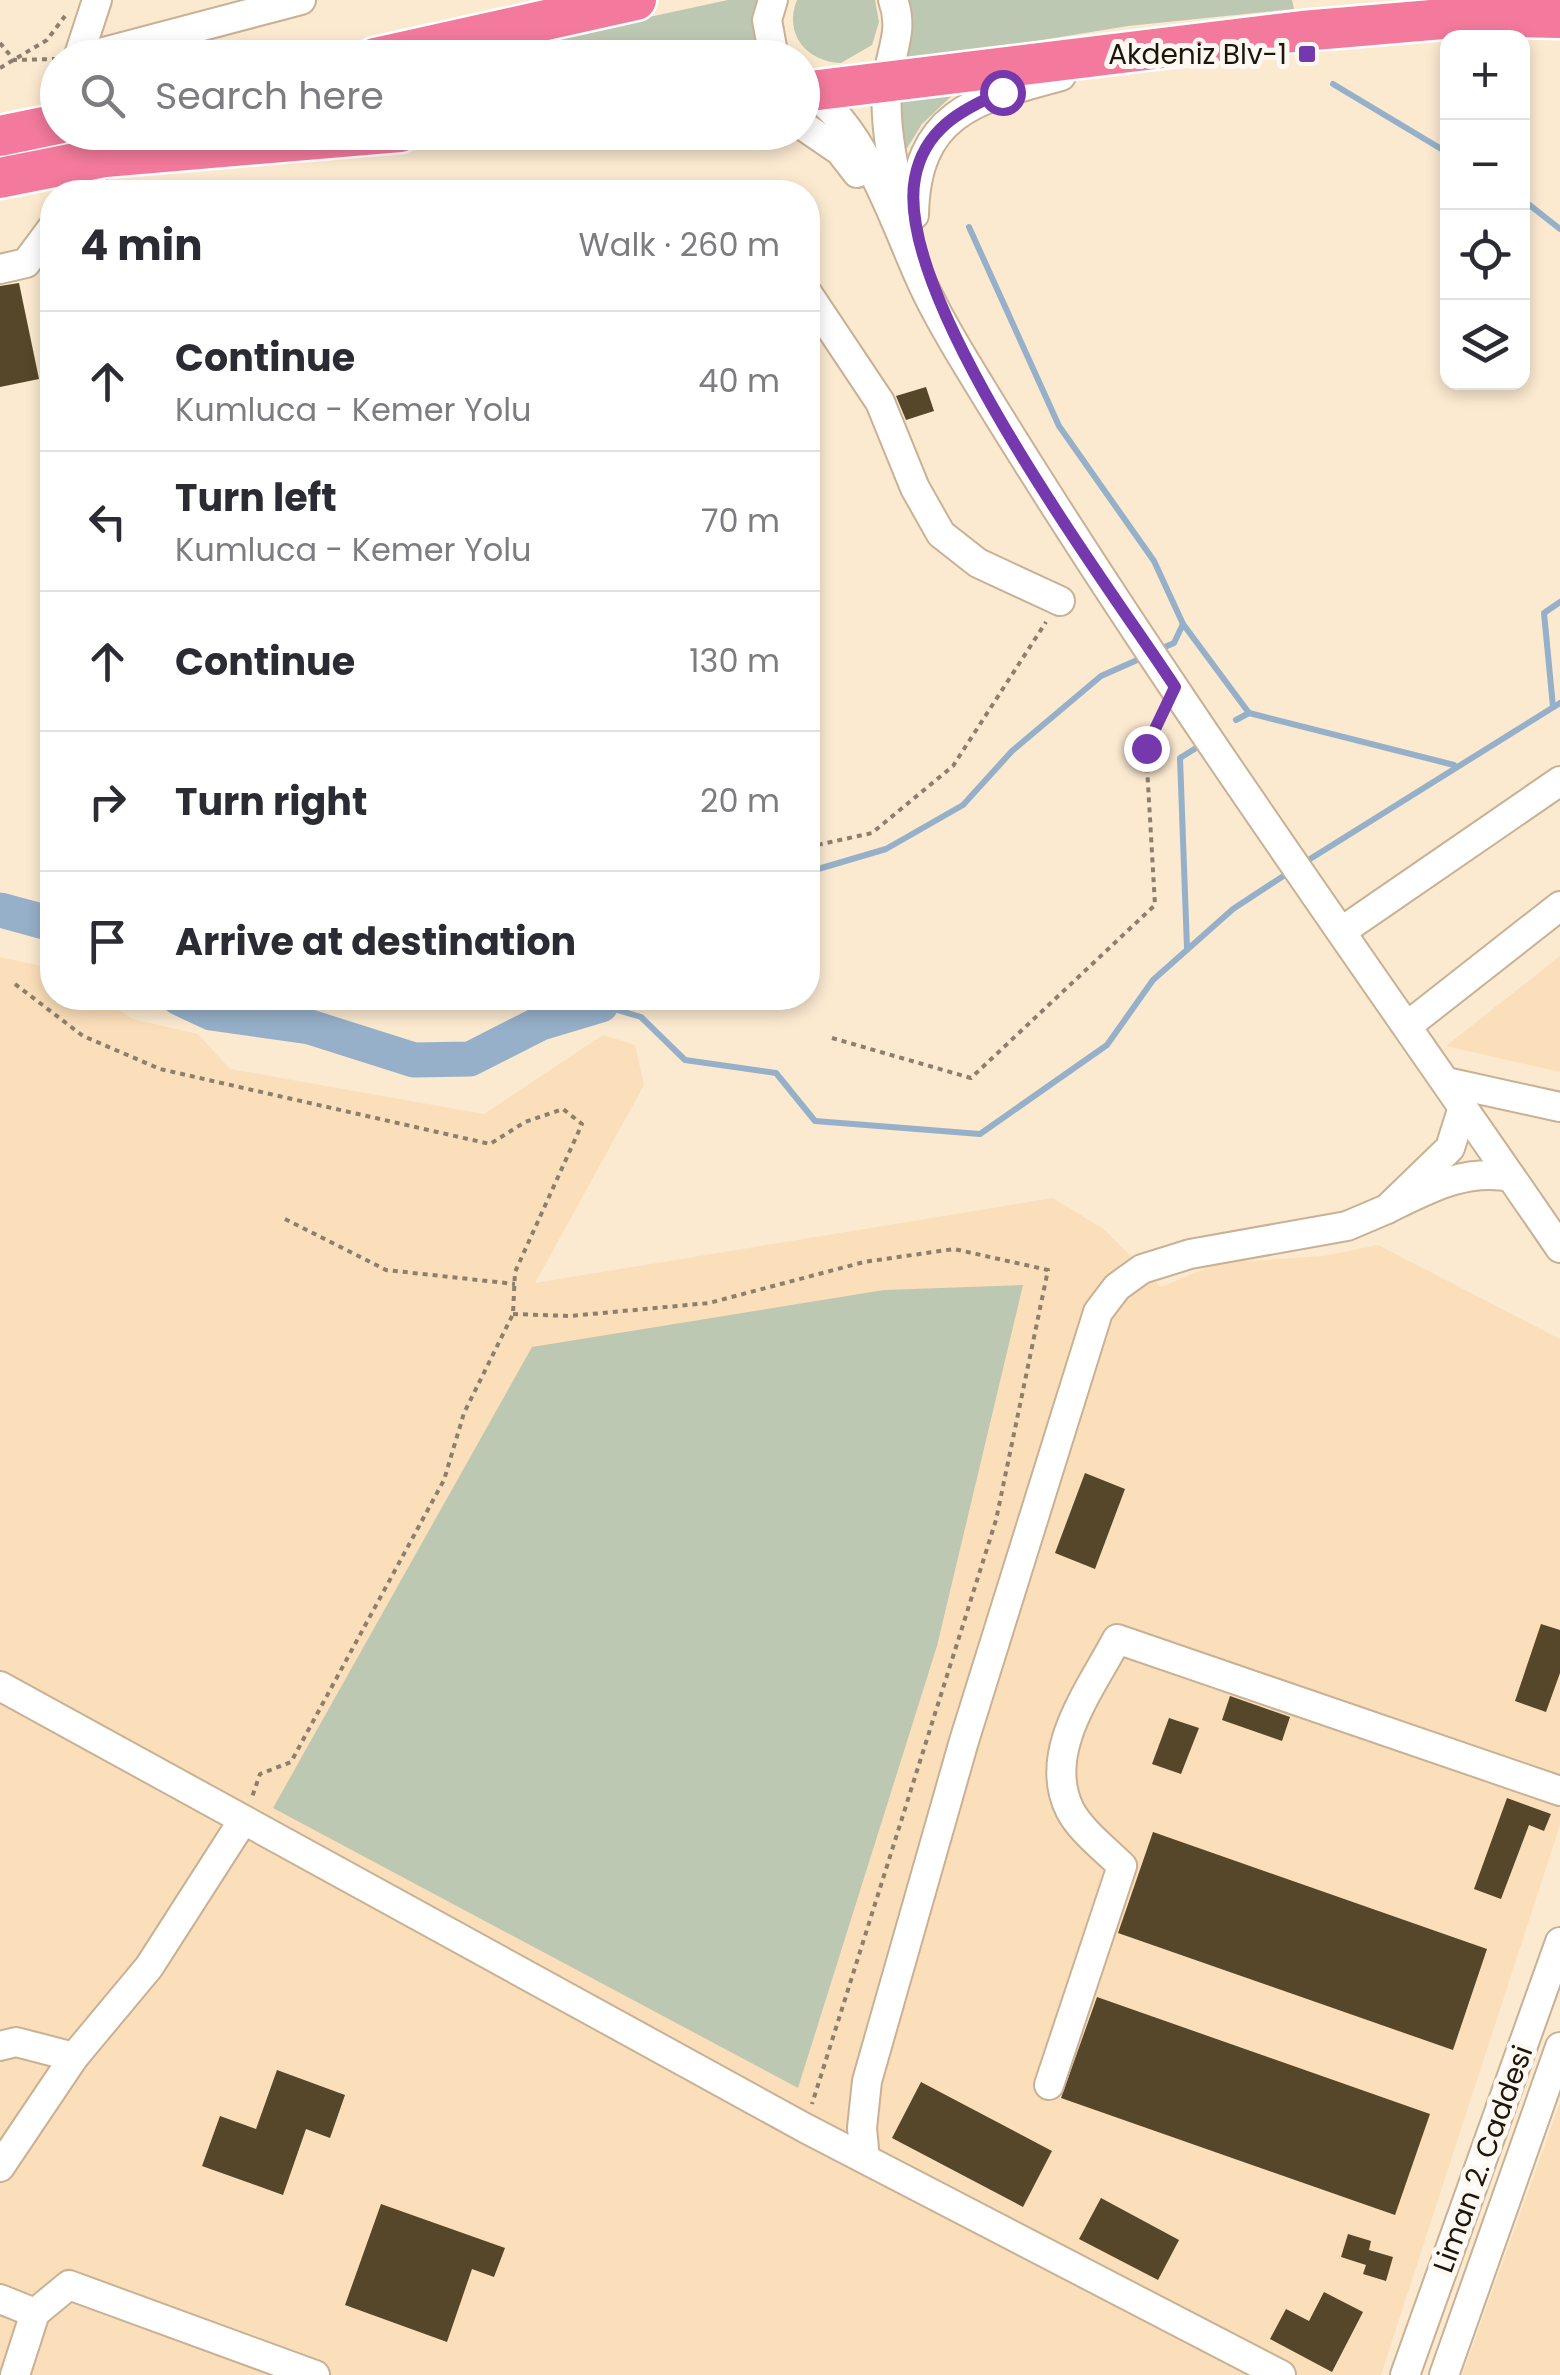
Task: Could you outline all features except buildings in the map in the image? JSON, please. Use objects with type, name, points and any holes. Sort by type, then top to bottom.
[{"type":"highway","points":[[459,40],[636,0]]},
{"type":"highway","points":[[820,96],[1156,50],[1478,16],[1560,18]]},
{"type":"highway","points":[[0,136],[40,128]]},
{"type":"highway","points":[[0,178],[104,157],[187,150]]},
{"type":"street","points":[[85,40],[97,0]]},
{"type":"street","points":[[149,40],[301,0]]},
{"type":"street","points":[[510,29],[566,0]]},
{"type":"street","points":[[771,40],[767,20],[773,0]]},
{"type":"street","points":[[893,0],[899,36],[887,84],[892,166],[922,260],[964,360]]},
{"type":"street","points":[[922,260],[914,215],[914,180],[938,128],[960,110],[1002,92],[1156,50]]},
{"type":"street","points":[[820,107],[840,120],[896,221],[920,280],[964,360],[1126,616],[1560,1248]]},
{"type":"street","points":[[87,180],[104,157]]},
{"type":"street","points":[[0,268],[26,263],[40,244]]},
{"type":"street","points":[[820,312],[880,402],[914,488],[941,534],[978,563],[1060,601]]},
{"type":"street","points":[[1342,931],[1560,781]]},
{"type":"street","points":[[1408,1026],[1560,906]]},
{"type":"street","points":[[1446,1082],[1560,1108]]},
{"type":"street","points":[[1387,1208],[1450,1148],[1463,1107]]},
{"type":"street","points":[[865,2159],[862,2128],[867,2081],[964,1741],[1098,1312],[1117,1287],[1142,1269],[1190,1254],[1347,1226],[1440,1184],[1482,1172],[1511,1177]]},
{"type":"street","points":[[1049,2084],[1122,1866],[1071,1813],[1059,1780],[1065,1740],[1116,1638],[1560,1791]]},
{"type":"street","points":[[0,1686],[805,2128],[1281,2375]]},
{"type":"street","points":[[0,2167],[74,2057],[149,1967],[242,1822]]},
{"type":"street","name":"Liman 2. Caddesi","points":[[1405,2375],[1560,1942]]},
{"type":"street","points":[[0,2046],[16,2042],[74,2057]]},
{"type":"street","name":"Liman 2. Caddesi","points":[[1444,2375],[1560,2047]]},
{"type":"street","points":[[16,2375],[36,2313],[69,2285],[316,2375]]},
{"type":"street","points":[[0,2299],[36,2313]]},
{"type":"path","points":[[47,40],[67,13]]},
{"type":"path","points":[[0,43],[14,60]]},
{"type":"path","points":[[0,68],[40,44]]},
{"type":"path","points":[[14,60],[40,59]]},
{"type":"path","points":[[820,845],[872,834],[953,766],[1060,601]]},
{"type":"path","points":[[832,1038],[971,1078],[1155,905],[1146,748],[1172,682]]},
{"type":"path","points":[[15,984],[40,1003]]},
{"type":"path","points":[[49,1010],[83,1036],[160,1069],[490,1144],[524,1122],[563,1109],[582,1124],[515,1272],[513,1314],[464,1414],[444,1480],[291,1762],[260,1774],[242,1822]]},
{"type":"path","points":[[285,1218],[386,1270],[514,1284]]},
{"type":"path","points":[[513,1314],[570,1316],[709,1302],[864,1262],[954,1249],[1048,1270],[996,1520],[805,2128]]},
{"type":"shaded area","points":[[1560,956],[1560,1072],[1446,1046]]},
{"type":"shaded area","points":[[0,957],[40,965],[40,1010],[119,1010],[133,1019],[198,1034],[230,1069],[484,1114],[603,1035],[635,1045],[644,1085],[535,1283],[1053,1198],[1105,1230],[1161,1287],[1219,1263],[1324,1256],[1378,1245],[1560,1339],[1560,1825],[1381,2375],[0,2375]]},
{"type":"shaded area","points":[[1560,2103],[1560,2375],[1462,2375]]},
{"type":"green space","points":[[728,0],[757,0],[753,27],[756,40],[542,40]]},
{"type":"green space","points":[[797,0],[875,0],[879,22],[872,45],[841,63],[820,59],[820,40],[799,40],[793,12]]},
{"type":"green space","points":[[905,0],[1292,0],[1294,9],[1128,26],[907,62],[910,30]]},
{"type":"green space","points":[[956,92],[922,124],[901,158],[895,101]]},
{"type":"green space","points":[[1023,1285],[937,1646],[798,2088],[273,1808],[532,1347],[884,1290]]},
{"type":"waterway","points":[[1333,84],[1440,148]]},
{"type":"waterway","points":[[1530,205],[1560,229]]},
{"type":"waterway","points":[[969,227],[1059,426],[1154,561],[1183,624],[1174,643],[1160,649]]},
{"type":"waterway","points":[[1553,707],[1544,613],[1560,602]]},
{"type":"waterway","points":[[1183,624],[1249,713]]},
{"type":"waterway","points":[[820,868],[886,849],[963,805],[1012,751],[1101,676],[1144,657]]},
{"type":"waterway","points":[[1302,864],[1560,703]]},
{"type":"waterway","points":[[1236,720],[1249,713],[1454,765]]},
{"type":"waterway","points":[[1187,948],[1180,758],[1196,748]]},
{"type":"waterway","points":[[618,1010],[641,1017],[685,1060],[776,1073],[815,1121],[980,1134],[1107,1045],[1153,980],[1233,909],[1291,871]]},
{"type":"waterway","points":[[0,910],[40,921]]},
{"type":"waterway","points":[[205,1010],[310,1027],[414,1060],[470,1059],[541,1023],[584,1010]]},
{"type":"place","name":"Akdeniz Blv-1","points":[[1307,54]]},
{"type":"route","points":[[1002,92],[960,110],[938,128],[923,154],[914,180],[914,215],[922,260],[964,360],[1108,590],[1175,687],[1146,748]]}]
